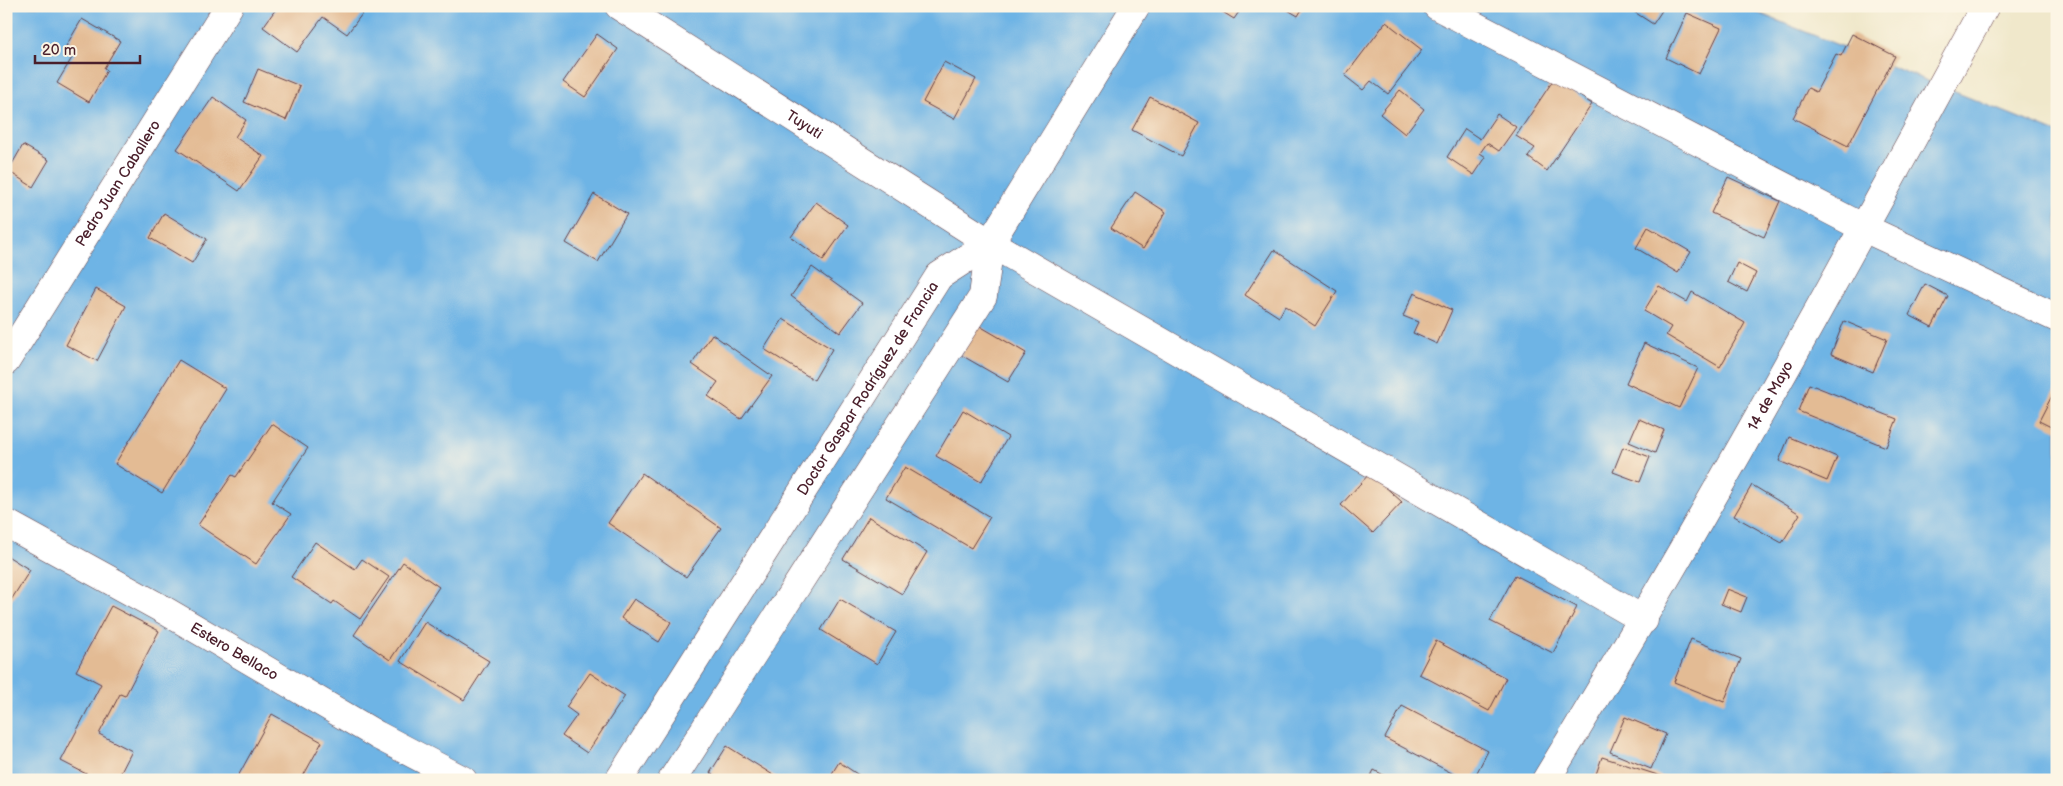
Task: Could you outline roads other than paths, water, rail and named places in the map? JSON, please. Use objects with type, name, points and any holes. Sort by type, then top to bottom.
[{"type":"street","name":"Pedro Juan Caballero","points":[[6,361],[229,6]]},
{"type":"street","name":"Tuyuti","points":[[619,6],[990,243],[1644,620]]},
{"type":"street","points":[[672,780],[983,296],[990,243],[1136,6]]},
{"type":"street","points":[[1437,6],[1864,228],[2057,318]]},
{"type":"street","name":"14 de Mayo","points":[[1546,780],[1644,620],[1864,228],[1985,6]]},
{"type":"street","name":"Doctor Gaspar Rodríguez de Francia","points":[[619,780],[939,276],[990,243]]},
{"type":"street","name":"Estero Bellaco","points":[[6,523],[164,610],[377,735],[463,780]]},
{"type":"water","points":[[6,6],[1741,6],[2057,133],[2057,780],[6,780]]}]
